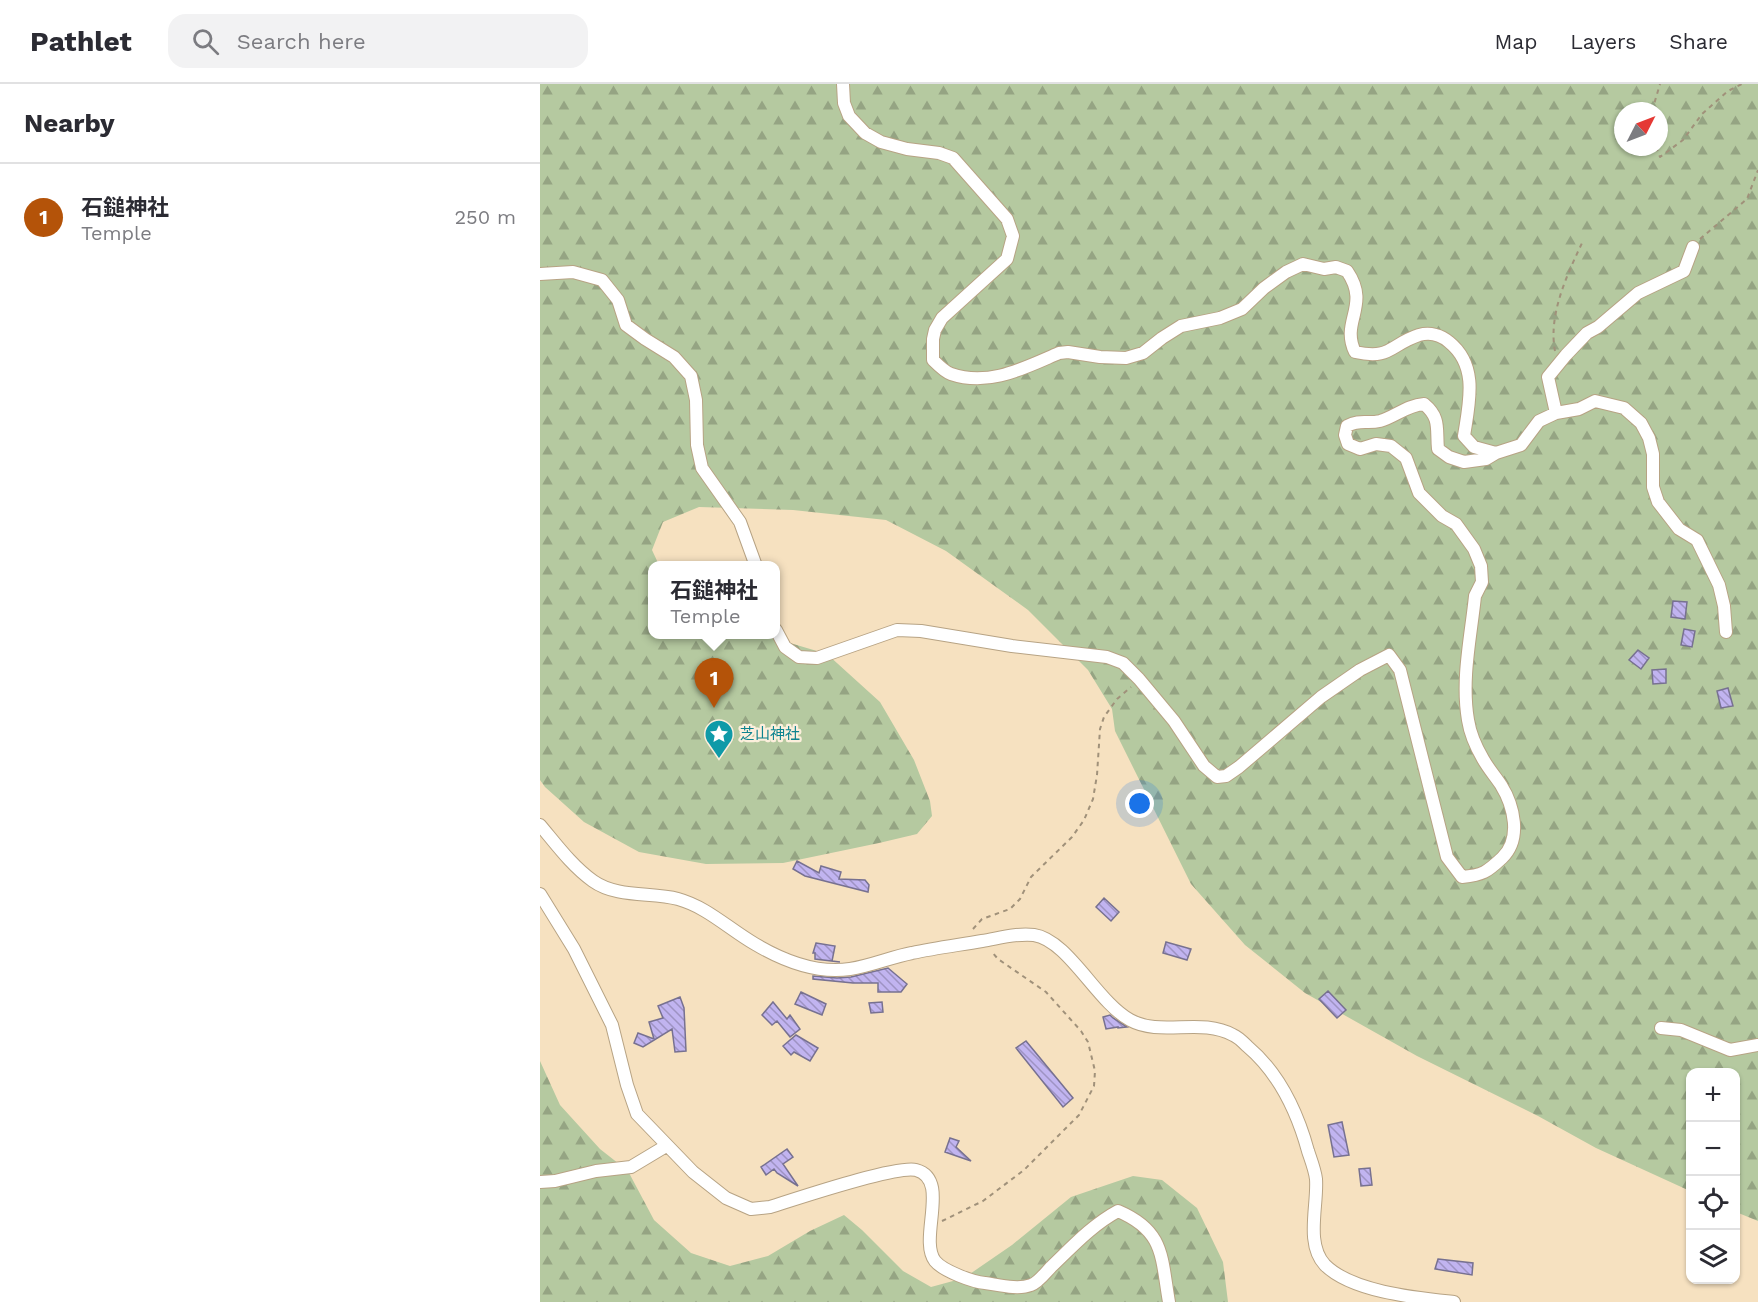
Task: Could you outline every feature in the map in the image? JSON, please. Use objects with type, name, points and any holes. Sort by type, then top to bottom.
[{"type":"street","points":[[843,84],[844,103],[849,116],[865,133],[881,142],[907,149],[939,153],[953,158],[1006,219],[1013,236],[1007,259],[942,318],[935,330],[933,360],[949,374],[971,378],[998,377],[1059,353],[1068,352],[1126,358],[1143,353],[1161,338],[1181,326],[1220,318],[1242,309],[1264,288],[1286,272],[1303,264],[1324,269],[1336,267],[1347,271],[1357,291],[1357,307],[1350,341],[1355,352],[1380,355],[1420,335],[1433,334],[1446,339],[1457,348],[1464,361],[1471,387],[1464,436],[1474,447],[1496,453]]},
{"type":"street","points":[[1556,413],[1548,377],[1587,333],[1598,327],[1638,293],[1684,271],[1693,247]]},
{"type":"street","points":[[540,274],[573,272],[602,280],[618,300],[626,325],[674,357],[691,376],[696,400],[697,446],[702,468],[740,522],[754,561]]},
{"type":"street","points":[[780,637],[785,646],[799,657],[817,658],[897,630],[921,631],[1012,646],[1107,657],[1123,663],[1139,679],[1174,721],[1204,766],[1217,777],[1226,776],[1239,767],[1321,697],[1360,670],[1389,655],[1400,670],[1447,857],[1462,877],[1488,872],[1507,852],[1514,835],[1514,818],[1510,802],[1482,759],[1468,723],[1465,695],[1475,596],[1482,582],[1481,566],[1467,537],[1456,524],[1442,516],[1419,493],[1406,458],[1391,446],[1376,444],[1360,449],[1348,444],[1345,435],[1347,426],[1357,421],[1381,421],[1413,405],[1424,404],[1432,410],[1438,421],[1438,449],[1449,457],[1464,462],[1486,459],[1496,453],[1521,445],[1539,421],[1556,413],[1578,409],[1595,401],[1624,408],[1641,423],[1649,438],[1653,454],[1653,487],[1658,502],[1679,529],[1697,540],[1719,585],[1724,606],[1726,632]]},
{"type":"street","points":[[540,825],[573,863],[594,882],[612,890],[679,899],[702,909],[754,943],[800,964],[829,970],[850,969],[912,953],[1020,933],[1040,936],[1056,944],[1113,1009],[1132,1021],[1148,1027],[1212,1027],[1234,1035],[1258,1055],[1278,1079],[1300,1124],[1316,1177],[1314,1240],[1323,1263],[1338,1275],[1371,1288],[1414,1298],[1454,1302]]},
{"type":"street","points":[[540,894],[574,949],[612,1025],[637,1114],[693,1172],[726,1198],[751,1209],[770,1207],[884,1173],[915,1169],[927,1175],[933,1186],[930,1247],[936,1262],[949,1271],[980,1282],[1011,1286],[1032,1285],[1100,1220],[1118,1211],[1136,1219],[1151,1231],[1161,1253],[1169,1302]]},
{"type":"street","points":[[1661,1028],[1680,1030],[1730,1050],[1758,1045]]},
{"type":"street","points":[[540,1182],[631,1167],[666,1146]]},
{"type":"path","points":[[1655,102],[1660,84]]},
{"type":"path","points":[[1668,151],[1683,140],[1710,106],[1728,91],[1742,84]]},
{"type":"path","points":[[1693,247],[1704,234],[1747,199],[1758,170]]},
{"type":"path","points":[[1558,366],[1553,344],[1553,324],[1558,304],[1582,243]]},
{"type":"path","points":[[968,943],[973,930],[982,919],[1010,909],[1020,898],[1030,877],[1072,837],[1084,820],[1093,799],[1100,729],[1104,717],[1117,699],[1139,679]]},
{"type":"path","points":[[931,1226],[983,1201],[1024,1170],[1079,1115],[1094,1086],[1093,1062],[1088,1042],[1081,1031],[1046,992],[998,959],[982,941]]},
{"type":"green space","points":[[540,84],[1758,84],[1758,1221],[1740,1214],[1740,1068],[1686,1068],[1686,1189],[1596,1148],[1538,1116],[1417,1056],[1305,993],[1245,945],[1191,884],[1115,731],[1112,709],[1088,670],[1028,610],[946,551],[886,520],[793,510],[699,507],[663,522],[652,550],[657,561],[648,561],[648,639],[776,639],[827,654],[880,702],[914,760],[930,801],[932,816],[917,834],[783,863],[706,864],[639,852],[584,822],[540,780]]},
{"type":"green space","points":[[540,1061],[560,1105],[600,1149],[628,1171],[654,1220],[691,1253],[730,1266],[768,1256],[810,1231],[844,1215],[903,1271],[931,1287],[964,1278],[1012,1245],[1071,1197],[1133,1176],[1162,1180],[1197,1208],[1223,1262],[1228,1302],[540,1302]]},
{"type":"building","points":[[1673,601],[1687,602],[1685,619],[1671,617]]},
{"type":"building","points":[[1684,629],[1695,631],[1692,647],[1681,645]]},
{"type":"building","points":[[1638,650],[1649,658],[1641,669],[1629,660]]},
{"type":"building","points":[[1666,669],[1666,683],[1653,684],[1652,670]]},
{"type":"building","points":[[1728,688],[1733,706],[1721,708],[1717,691]]},
{"type":"building","points":[[797,861],[819,873],[821,866],[841,872],[839,879],[865,880],[869,885],[868,892],[805,876],[793,869]]},
{"type":"building","points":[[1104,898],[1119,912],[1111,921],[1096,907]]},
{"type":"building","points":[[1166,942],[1191,949],[1187,960],[1163,953]]},
{"type":"building","points":[[816,943],[835,946],[832,961],[840,962],[815,959],[815,953],[813,953]]},
{"type":"building","points":[[888,968],[907,984],[901,992],[878,992],[878,983],[813,979],[813,976],[851,977]]},
{"type":"building","points":[[1328,991],[1346,1010],[1337,1018],[1319,999]]},
{"type":"building","points":[[801,992],[826,1004],[822,1015],[795,1004]]},
{"type":"building","points":[[680,997],[684,1008],[686,1051],[675,1052],[672,1029],[643,1047],[634,1043],[638,1033],[654,1039],[649,1022],[663,1018],[658,1006]]},
{"type":"building","points":[[773,1002],[787,1019],[790,1015],[800,1029],[790,1037],[777,1021],[772,1025],[762,1015]]},
{"type":"building","points":[[882,1002],[883,1012],[871,1013],[869,1003]]},
{"type":"building","points":[[1110,1015],[1127,1027],[1106,1029],[1103,1017]]},
{"type":"building","points":[[796,1035],[818,1048],[810,1061],[794,1052],[791,1055],[783,1046]]},
{"type":"building","points":[[1026,1041],[1073,1098],[1063,1107],[1016,1048]]},
{"type":"building","points":[[1342,1122],[1349,1155],[1334,1157],[1328,1125]]},
{"type":"building","points":[[950,1138],[959,1141],[956,1147],[971,1161],[945,1152]]},
{"type":"building","points":[[787,1149],[793,1157],[783,1164],[798,1186],[774,1169],[766,1175],[761,1167]]},
{"type":"building","points":[[1370,1168],[1372,1185],[1361,1186],[1359,1169]]},
{"type":"building","points":[[1438,1259],[1473,1263],[1472,1275],[1435,1269]]},
{"type":"place","name":"石鎚神社","points":[[714,708]]},
{"type":"place","name":"芝山神社","points":[[719,760]]}]
